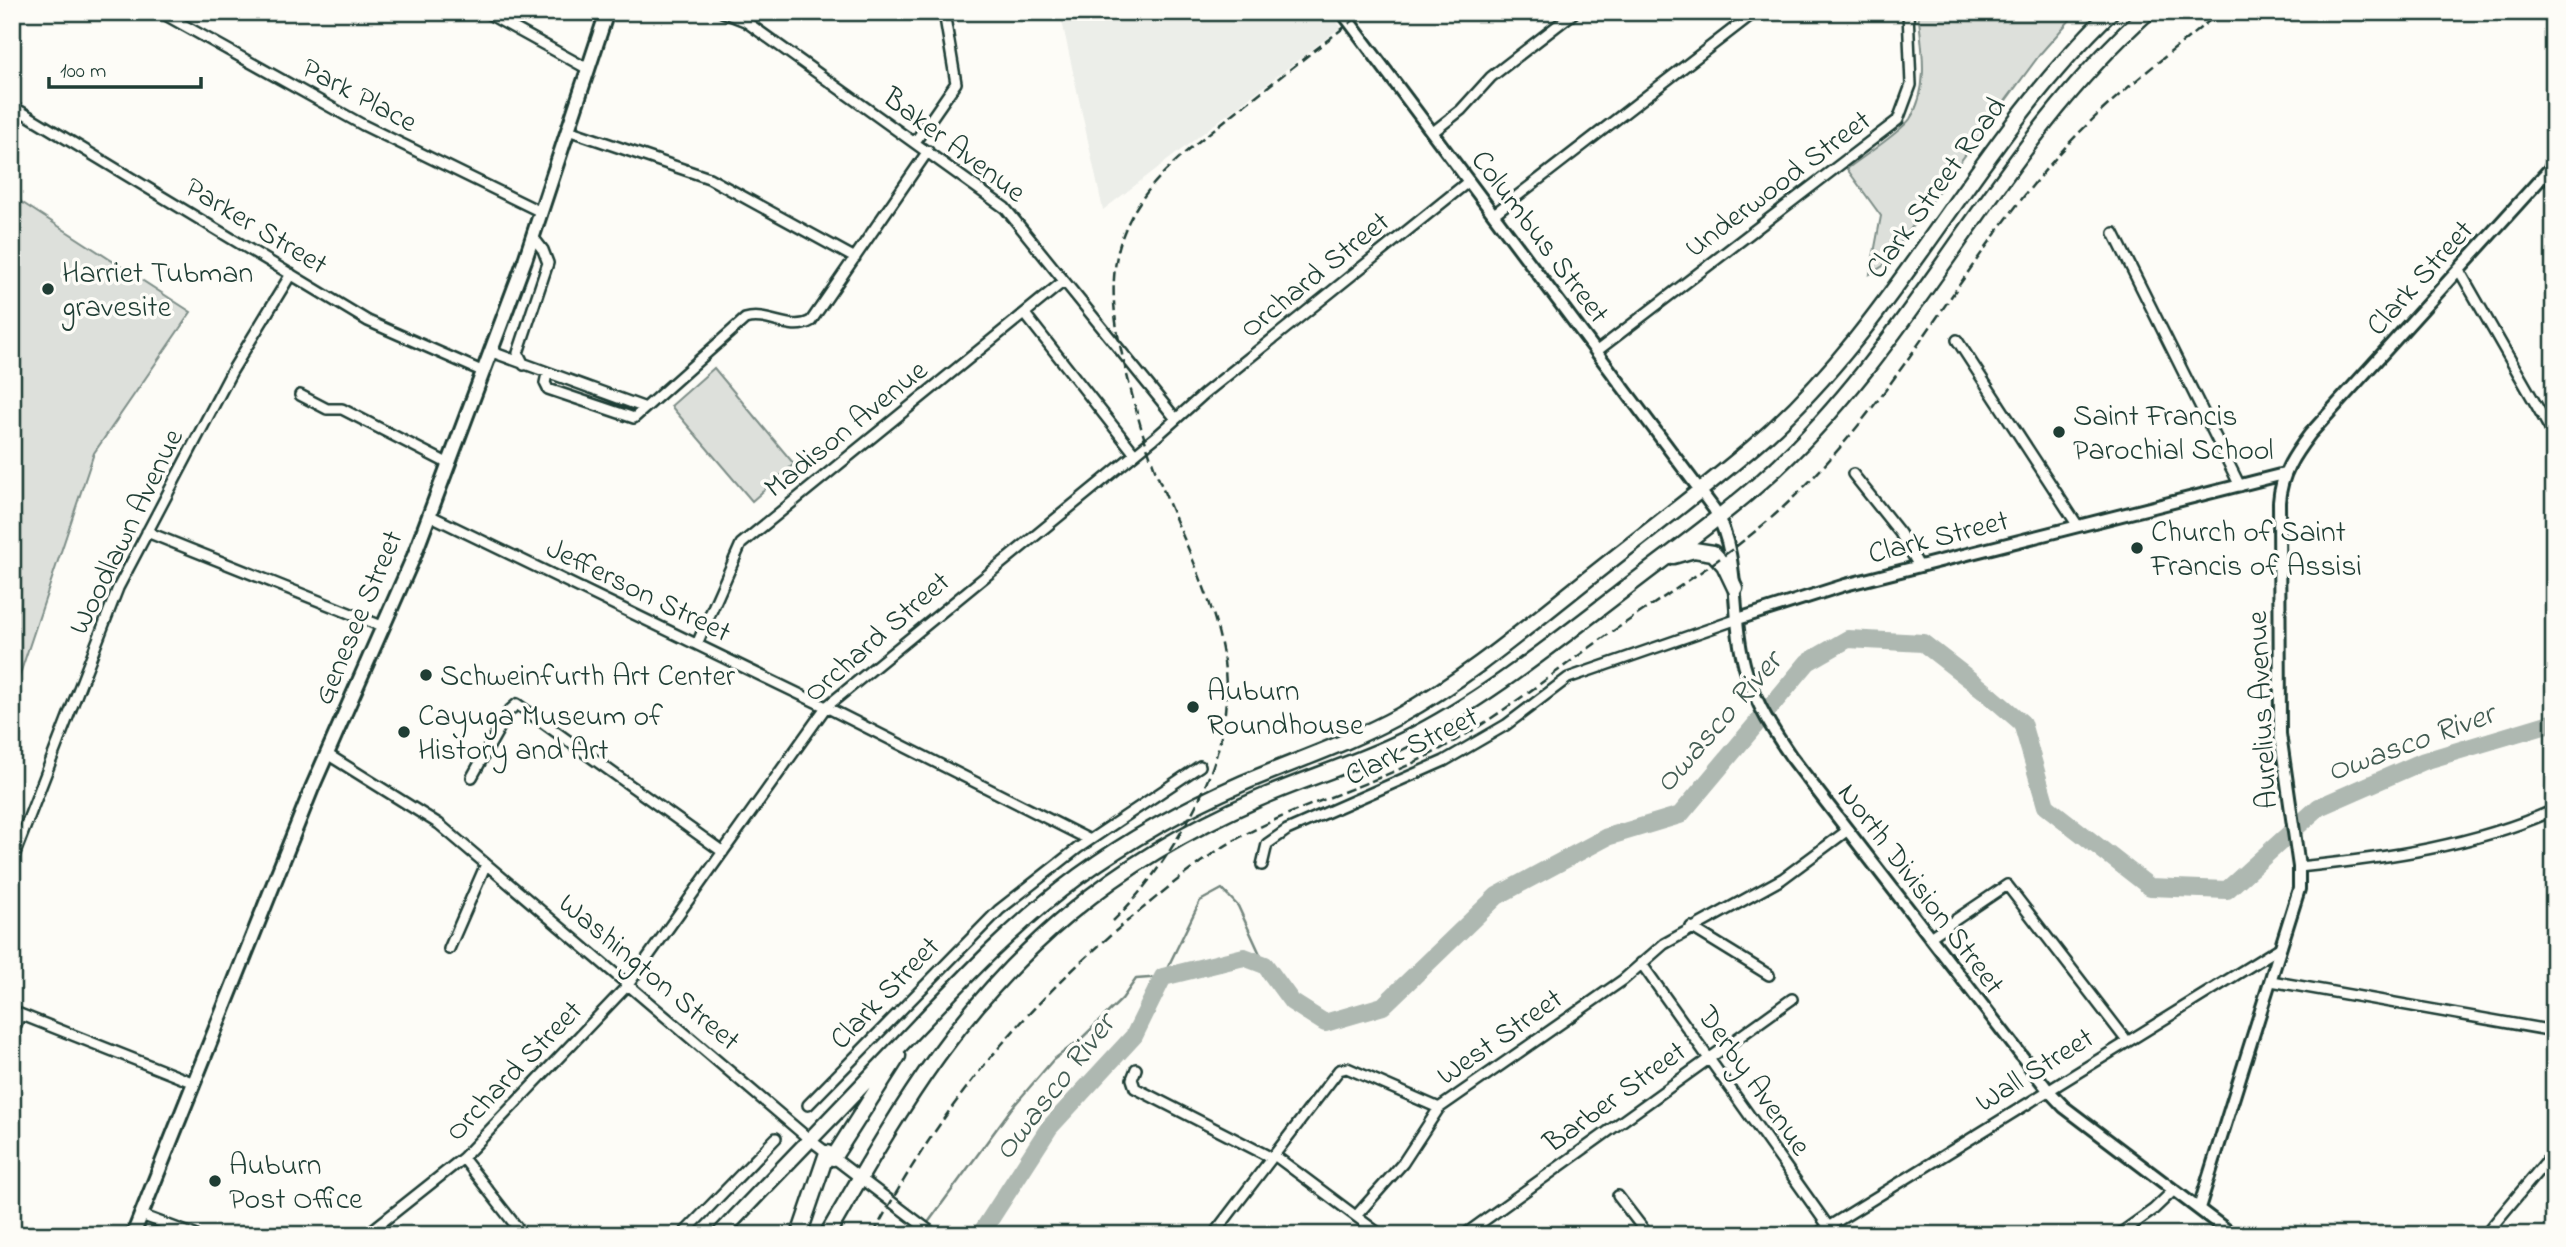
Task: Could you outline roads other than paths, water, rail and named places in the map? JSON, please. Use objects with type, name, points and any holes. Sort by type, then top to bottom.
[{"type":"highway","name":"Clark Street Road","points":[[907,1039],[1010,932],[1079,876],[1142,834],[1196,806],[1343,743],[1433,696],[1504,646],[1751,448],[1805,397],[1849,350],[2034,97],[2111,12]]},
{"type":"highway","points":[[827,1235],[920,1076],[963,1019],[1014,964],[1072,911],[1139,863],[1193,830],[1263,797],[1370,756],[1449,716],[1536,657],[1719,517],[1769,475],[1833,408],[2051,114],[2114,44],[2148,12]]},
{"type":"highway","points":[[1656,565],[1688,551],[1706,550],[1719,557],[1735,589]]},
{"type":"highway","points":[[719,1235],[907,1039]]},
{"type":"highway","points":[[799,1235],[830,1156],[907,1039]]},
{"type":"main road","name":"Genesee Street","points":[[133,1235],[327,754],[384,627],[449,464],[533,237],[607,12]]},
{"type":"street","name":"Park Place","points":[[160,12],[363,125],[541,212]]},
{"type":"street","points":[[485,12],[588,69]]},
{"type":"street","name":"Baker Avenue","points":[[722,12],[746,21],[1005,208],[1177,419]]},
{"type":"street","points":[[915,142],[956,83],[944,12]]},
{"type":"street","name":"Columbus Street","points":[[1342,12],[1700,489]]},
{"type":"street","points":[[1433,132],[1461,110],[1491,77],[1575,12]]},
{"type":"street","points":[[1494,214],[1755,12]]},
{"type":"street","name":"Underwood Street","points":[[1597,351],[1898,120],[1911,85],[1908,12]]},
{"type":"street","name":"Parker Street","points":[[12,106],[368,321],[484,372]]},
{"type":"street","points":[[568,130],[709,178],[855,258]]},
{"type":"street","points":[[547,374],[545,383],[548,389],[634,418],[643,407],[745,319],[757,316],[795,326],[811,321],[928,151]]},
{"type":"street","name":"Clark Street","points":[[1262,865],[1267,844],[1287,830],[1444,761],[1506,725],[1568,678],[1738,618],[1919,566],[2284,474],[2294,455],[2311,435],[2554,164]]},
{"type":"street","name":"Orchard Street","points":[[366,1235],[463,1158],[628,985],[826,707],[1469,181]]},
{"type":"street","points":[[2114,233],[2240,486]]},
{"type":"street","points":[[524,365],[518,352],[548,263],[543,250],[533,237]]},
{"type":"street","points":[[2459,270],[2554,436]]},
{"type":"street","name":"Woodlawn Avenue","points":[[12,861],[118,588],[232,371],[291,274]]},
{"type":"street","name":"Madison Avenue","points":[[697,643],[741,544],[1064,281]]},
{"type":"street","points":[[1025,314],[1135,454]]},
{"type":"street","points":[[1957,340],[2078,526]]},
{"type":"street","points":[[492,352],[643,407]]},
{"type":"street","points":[[300,395],[327,409],[342,409],[449,464]]},
{"type":"street","points":[[1853,474],[1900,533],[1919,566]]},
{"type":"street","name":"Aurelius Avenue","points":[[2199,1208],[2298,889],[2299,862],[2287,792],[2280,721],[2278,502],[2284,474]]},
{"type":"street","name":"North Division Street","points":[[1700,489],[1719,517],[1730,550],[1744,663],[1756,701],[1791,758],[2048,1090],[2064,1107],[2233,1235]]},
{"type":"street","name":"Jefferson Street","points":[[429,515],[697,643],[1090,840]]},
{"type":"street","points":[[147,532],[384,627]]},
{"type":"street","points":[[472,777],[509,711],[517,705],[723,852]]},
{"type":"street","name":"Washington Street","points":[[327,754],[439,824],[830,1156],[933,1233]]},
{"type":"street","name":"Clark Street","points":[[808,1105],[999,910],[1090,840],[1200,766]]},
{"type":"street","points":[[2299,862],[2392,855],[2484,837],[2554,810]]},
{"type":"street","name":"West Street","points":[[1213,1235],[1339,1070],[1347,1068],[1439,1108],[1623,980],[1641,963],[1691,927],[1782,880],[1848,830]]},
{"type":"street","points":[[449,949],[486,864]]},
{"type":"street","points":[[1930,937],[2007,885],[2127,1041]]},
{"type":"street","points":[[1691,927],[1769,975]]},
{"type":"street","name":"Wall Street","points":[[1815,1235],[2281,947]]},
{"type":"street","name":"Derby Avenue","points":[[1641,963],[1828,1226]]},
{"type":"street","points":[[2271,981],[2554,1031]]},
{"type":"street","name":"Barber Street","points":[[1464,1235],[1792,999]]},
{"type":"street","points":[[12,1036],[16,1013],[194,1083]]},
{"type":"street","points":[[1136,1069],[1132,1079],[1135,1088],[1273,1156],[1381,1235]]},
{"type":"street","points":[[1356,1216],[1403,1163],[1439,1108]]},
{"type":"street","points":[[682,1235],[776,1138]]},
{"type":"street","points":[[2485,1235],[2554,1152]]},
{"type":"street","points":[[463,1158],[523,1235]]},
{"type":"street","points":[[2118,1235],[2159,1205],[2175,1189]]},
{"type":"street","points":[[1618,1196],[1648,1235]]},
{"type":"street","points":[[141,1214],[195,1235]]},
{"type":"waterway","name":"Owasco River","points":[[980,1235],[1049,1128],[1134,1036],[1163,977],[1244,957],[1265,965],[1292,1002],[1325,1023],[1383,1006],[1497,896],[1607,837],[1680,815],[1808,662],[1848,639],[1923,643],[1986,692],[2022,723],[2046,806],[2150,887],[2227,890],[2319,807],[2424,761],[2554,722]]},
{"type":"waterway","points":[[927,1224],[1011,1109],[1053,1060],[1081,1039],[1122,999],[1136,979],[1163,977],[1200,901],[1222,889],[1238,906],[1265,965]]},
{"type":"railway","points":[[1113,921],[1157,870],[1192,813],[1213,766],[1224,723],[1226,683],[1221,645],[1211,606],[1154,467],[1128,378],[1114,307],[1118,253],[1131,217],[1140,201],[1163,173],[1364,12]]},
{"type":"railway","points":[[873,1235],[927,1144],[988,1061],[1058,985],[1176,881],[1217,851],[1270,822],[1410,764],[1459,738],[1717,561],[1779,511],[1856,429],[2018,203],[2054,160],[2113,101],[2220,12]]},
{"type":"place","name":"Harriet Tubman gravesite","points":[[48,289]]},
{"type":"place","name":"Saint Francis Parochial School","points":[[2059,432]]},
{"type":"place","name":"Church of Saint Francis of Assisi","points":[[2137,548]]},
{"type":"place","name":"Schweinfurth Art Center","points":[[426,675]]},
{"type":"place","name":"Auburn Roundhouse","points":[[1193,707]]},
{"type":"place","name":"Cayuga Museum of History and Art","points":[[404,732]]},
{"type":"place","name":"Auburn Post Office","points":[[215,1181]]}]
